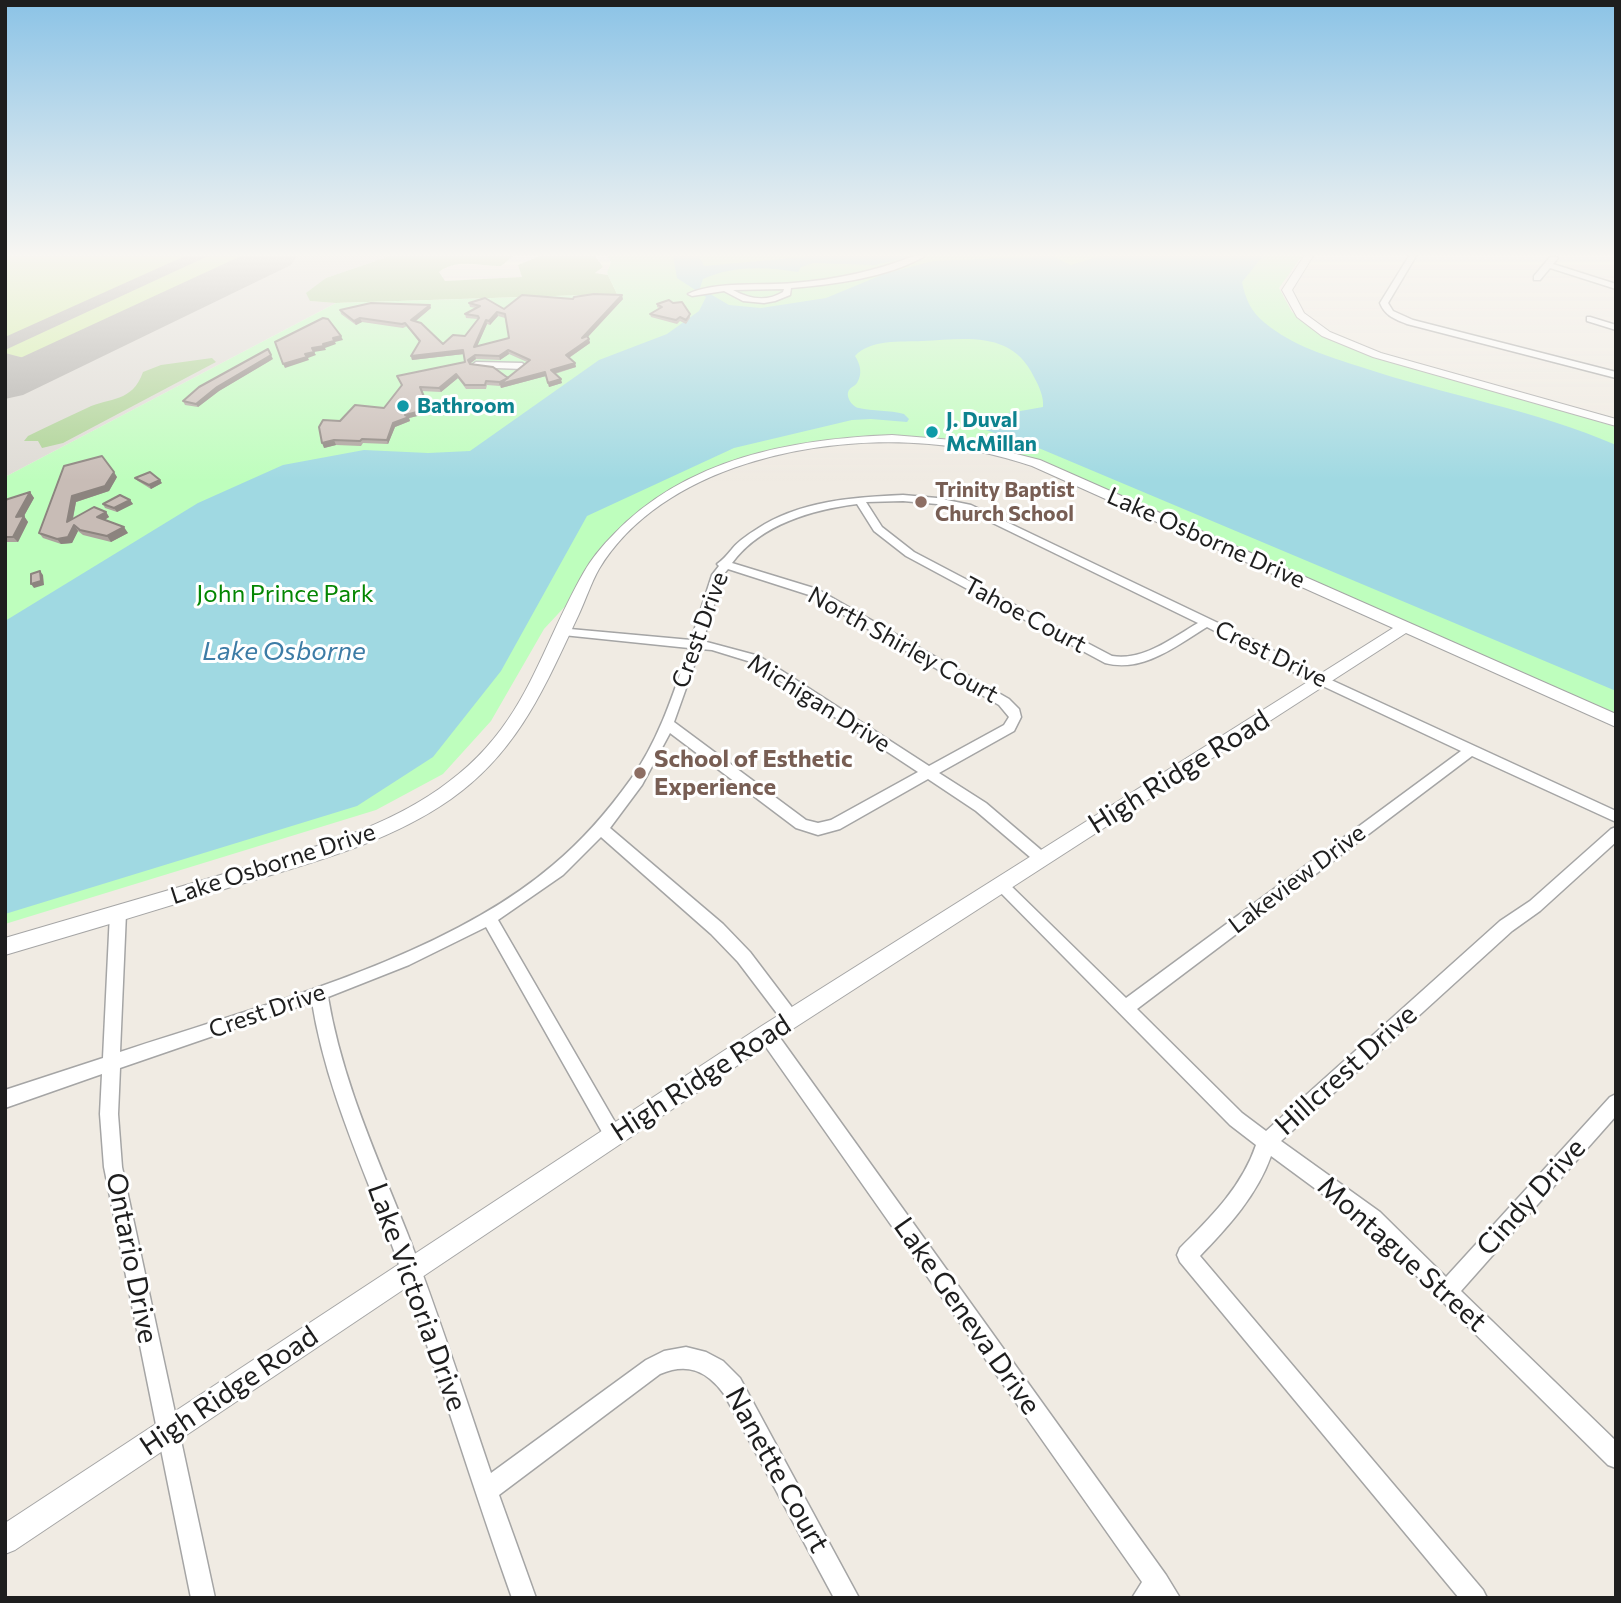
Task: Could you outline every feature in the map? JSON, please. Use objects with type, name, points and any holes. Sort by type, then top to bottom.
[{"type":"street","points":[[1321,331],[1377,355],[1616,423]]},
{"type":"street","points":[[1444,331],[1616,375]]},
{"type":"street","points":[[476,365],[522,366]]},
{"type":"street","name":"Lake Osborne Drive","points":[[5,947],[341,846],[394,824],[440,798],[479,768],[513,729],[596,564],[635,519],[684,484],[726,467],[784,451],[858,439],[903,438],[971,444],[1036,463],[1616,721]]},
{"type":"street","name":"Crest Drive","points":[[5,1099],[319,993],[413,958],[489,918],[552,873],[600,828],[635,785],[667,724],[723,564],[743,542],[770,524],[803,512],[860,501],[913,497],[967,507],[1207,622],[1299,670],[1616,817]]},
{"type":"street","name":"Tahoe Court","points":[[860,501],[878,529],[907,552],[1110,660],[1125,664],[1139,661],[1207,622]]},
{"type":"street","name":"North Shirley Court","points":[[723,564],[813,592],[1010,706],[1015,718],[1009,728],[929,773]]},
{"type":"street","name":"High Ridge Road","points":[[5,1540],[767,1034],[1405,627]]},
{"type":"street","name":"Michigan Drive","points":[[563,631],[694,643],[728,649],[755,659],[981,807],[1042,859]]},
{"type":"street","points":[[667,724],[809,827],[827,828],[835,825],[929,773]]},
{"type":"street","name":"Lakeview Drive","points":[[1125,1009],[1471,750]]},
{"type":"street","points":[[600,828],[716,929],[744,957],[791,1019]]},
{"type":"street","name":"Hillcrest Drive","points":[[1475,1598],[1187,1255],[1217,1224],[1243,1190],[1263,1155],[1266,1143],[1506,926],[1535,906],[1616,833]]},
{"type":"street","name":"Montague Street","points":[[1002,885],[1227,1110],[1266,1143],[1339,1191],[1373,1219],[1616,1457]]},
{"type":"street","name":"Ontario Drive","points":[[118,913],[109,1120],[113,1167],[203,1598]]},
{"type":"street","points":[[489,918],[613,1135]]},
{"type":"street","name":"Lake Victoria Drive","points":[[319,993],[332,1067],[411,1270],[524,1598]]},
{"type":"street","name":"Lake Geneva Drive","points":[[767,1034],[1157,1593]]},
{"type":"street","name":"Cindy Drive","points":[[1447,1291],[1616,1103]]},
{"type":"street","name":"Nanette Court","points":[[485,1491],[653,1367],[679,1357],[700,1359],[723,1374],[732,1386],[847,1598]]},
{"type":"shaded area","points":[[5,331],[283,331],[5,477]]},
{"type":"green space","points":[[5,331],[26,331],[5,340]]},
{"type":"green space","points":[[40,331],[99,331],[46,356],[24,358],[5,354],[5,348]]},
{"type":"green space","name":"Lake Osborne","points":[[283,331],[1318,331],[1324,335],[1616,427],[1616,715],[1115,495],[998,448],[958,439],[853,439],[806,446],[699,475],[650,503],[622,526],[584,586],[544,629],[491,721],[443,774],[376,810],[5,924],[5,477]]},
{"type":"green space","points":[[212,358],[216,362],[63,443],[42,448],[38,441],[24,441],[28,436],[80,411],[127,394],[143,372],[161,365]]},
{"type":"water","name":"Lake Osborne","points":[[671,331],[1276,331],[1311,350],[1348,363],[1522,412],[1585,433],[1616,445],[1616,691],[1041,449],[983,429],[977,425],[981,418],[1043,407],[1039,388],[1025,362],[1000,344],[971,339],[886,342],[869,347],[855,356],[860,376],[848,392],[849,398],[854,406],[859,408],[904,414],[909,419],[907,422],[852,420],[734,448],[587,516],[501,671],[433,757],[357,806],[5,914],[5,621],[198,503],[283,465],[364,450],[428,453],[470,451],[599,360]]},
{"type":"building","points":[[297,331],[337,331],[341,336],[333,338],[334,341],[323,344],[324,346],[312,348],[314,352],[305,354],[307,357],[283,364],[275,342]]},
{"type":"building","points":[[412,331],[429,331],[443,344],[453,335],[465,336],[469,331],[481,331],[474,347],[509,338],[508,331],[589,331],[582,338],[587,336],[589,339],[566,355],[575,363],[551,370],[561,379],[548,383],[545,372],[500,384],[507,379],[500,382],[486,381],[485,385],[465,385],[456,374],[439,388],[420,387],[429,409],[405,415],[409,417],[393,423],[387,440],[334,440],[322,443],[319,427],[323,420],[340,421],[355,405],[384,408],[402,385],[397,376],[465,362],[463,350],[411,356],[420,341]],"holes":[[[508,350],[530,360],[508,378],[493,367],[470,364],[468,360],[475,355],[499,356]]]},
{"type":"building","points":[[268,349],[271,355],[217,387],[196,404],[183,401],[199,387]]},
{"type":"building","points":[[102,456],[114,472],[105,486],[72,496],[67,522],[94,507],[106,512],[97,517],[124,527],[107,536],[80,530],[74,525],[68,537],[57,539],[39,533],[64,466]]},
{"type":"building","points":[[150,472],[160,480],[149,485],[135,478]]},
{"type":"building","points":[[30,492],[16,517],[24,516],[13,537],[5,537],[5,500]]},
{"type":"building","points":[[120,495],[130,500],[114,508],[103,504]]},
{"type":"building","points":[[40,571],[41,581],[31,584],[31,574]]},
{"type":"taxiway","points":[[5,344],[34,331]]},
{"type":"taxiway","points":[[5,359],[40,368]]},
{"type":"runway","points":[[5,384],[118,331]]},
{"type":"place","name":"Bathroom","points":[[403,406]]},
{"type":"place","name":"J. Duval McMillan","points":[[932,432]]},
{"type":"place","name":"Trinity Baptist Church School","points":[[921,502]]},
{"type":"place","name":"School of Esthetic Experience","points":[[640,773]]},
{"type":"park label","name":"John Prince Park","points":[[285,594]]}]
